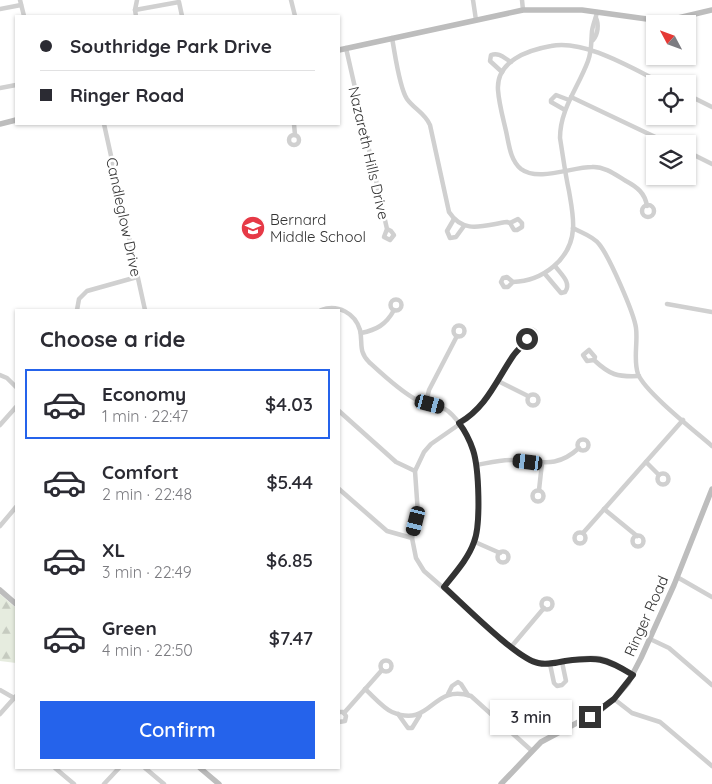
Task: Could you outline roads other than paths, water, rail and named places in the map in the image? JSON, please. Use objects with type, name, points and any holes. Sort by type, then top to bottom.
[{"type":"street","points":[[136,15],[137,0]]},
{"type":"street","points":[[291,0],[296,15]]},
{"type":"street","points":[[473,0],[476,20]]},
{"type":"street","points":[[522,0],[523,10]]},
{"type":"street","points":[[0,9],[20,2],[24,15]]},
{"type":"street","points":[[135,10],[179,2],[182,15]]},
{"type":"street","points":[[340,50],[523,10],[559,9],[596,15],[654,20],[678,18],[712,10]]},
{"type":"street","points":[[513,282],[545,274],[555,266],[569,245],[573,228],[560,128],[565,110],[587,63],[593,40],[592,34],[596,15]]},
{"type":"street","points":[[392,38],[405,95],[412,105],[426,116],[430,125],[449,212],[454,219],[464,226],[476,227],[510,222]]},
{"type":"street","points":[[646,76],[591,50],[553,45],[535,50],[511,62],[502,72],[498,89],[512,156],[523,170],[532,174],[593,167],[607,170],[640,190],[647,206]]},
{"type":"street","name":"Nazareth Hills Drive","points":[[346,48],[387,229]]},
{"type":"street","points":[[502,72],[490,61],[491,55],[499,54],[511,62]]},
{"type":"street","points":[[0,88],[15,85]]},
{"type":"street","points":[[565,110],[551,102],[556,95],[570,99],[650,135]]},
{"type":"street","points":[[696,99],[712,107]]},
{"type":"street","points":[[0,124],[15,120]]},
{"type":"street","name":"Candleglow Drive","points":[[104,125],[144,309]]},
{"type":"street","points":[[294,125],[295,135]]},
{"type":"street","points":[[696,156],[712,164]]},
{"type":"street","points":[[454,219],[447,231],[450,238],[456,237],[464,226]]},
{"type":"street","points":[[573,228],[599,243],[608,258],[633,315],[637,333],[636,362],[639,376],[648,388],[712,446]]},
{"type":"street","points":[[545,274],[557,290],[562,293],[565,292],[568,289],[568,284],[555,266]]},
{"type":"street","points":[[77,309],[79,299],[87,291],[137,277]]},
{"type":"street","points":[[667,304],[712,312]]},
{"type":"street","points":[[340,310],[354,319],[360,333],[360,347],[368,360],[409,396],[450,412],[459,423],[474,451],[478,513],[475,542],[460,567],[444,587]]},
{"type":"street","points":[[360,333],[372,331],[382,326],[390,318],[394,310]]},
{"type":"street","points":[[426,403],[429,390],[457,336]]},
{"type":"street","points":[[528,340],[513,356],[480,407],[431,444],[424,452],[415,470],[418,514],[412,538],[414,550],[424,571],[510,647],[528,660],[550,664],[583,658],[600,659],[613,663],[633,675]]},
{"type":"street","points":[[594,360],[604,369],[617,376],[639,376]]},
{"type":"street","points":[[0,375],[7,378],[15,386]]},
{"type":"street","points":[[498,381],[528,396]]},
{"type":"street","points":[[0,425],[15,408]]},
{"type":"street","points":[[340,412],[396,462],[415,470]]},
{"type":"street","points":[[583,533],[682,420]]},
{"type":"street","points":[[476,465],[501,460],[542,464],[561,461],[572,455],[579,448]]},
{"type":"street","points":[[646,462],[659,474]]},
{"type":"street","points":[[538,490],[542,464]]},
{"type":"street","name":"Ringer Road","points":[[501,784],[546,739],[590,717],[614,699],[633,675],[677,576],[712,489]]},
{"type":"street","points":[[340,491],[387,531],[412,538]]},
{"type":"street","points":[[0,526],[15,508]]},
{"type":"street","points":[[604,509],[637,536]]},
{"type":"street","points":[[475,542],[500,553]]},
{"type":"street","points":[[677,576],[712,597]]},
{"type":"street","points":[[0,590],[15,603]]},
{"type":"street","points":[[510,647],[544,608]]},
{"type":"street","points":[[650,639],[669,648],[711,681]]},
{"type":"street","points":[[550,664],[554,683],[557,686],[562,685],[566,681],[562,662]]},
{"type":"street","points":[[340,722],[345,720],[346,716],[342,712],[366,689],[382,670]]},
{"type":"street","points":[[448,694],[452,686],[458,682],[468,695]]},
{"type":"street","points":[[366,689],[391,712],[407,716],[420,714]]},
{"type":"street","points":[[0,690],[15,697],[0,714]]},
{"type":"street","points":[[398,714],[408,728],[412,728],[420,714],[439,699],[448,694],[458,692],[472,696],[532,751]]},
{"type":"street","points":[[614,699],[632,713],[660,722],[712,766]]},
{"type":"street","points":[[56,769],[74,784]]},
{"type":"street","points":[[104,784],[118,769]]},
{"type":"street","points":[[146,769],[164,784]]},
{"type":"street","points":[[201,769],[219,784]]},
{"type":"place","name":"Bernard Middle School","points":[[253,228]]}]
